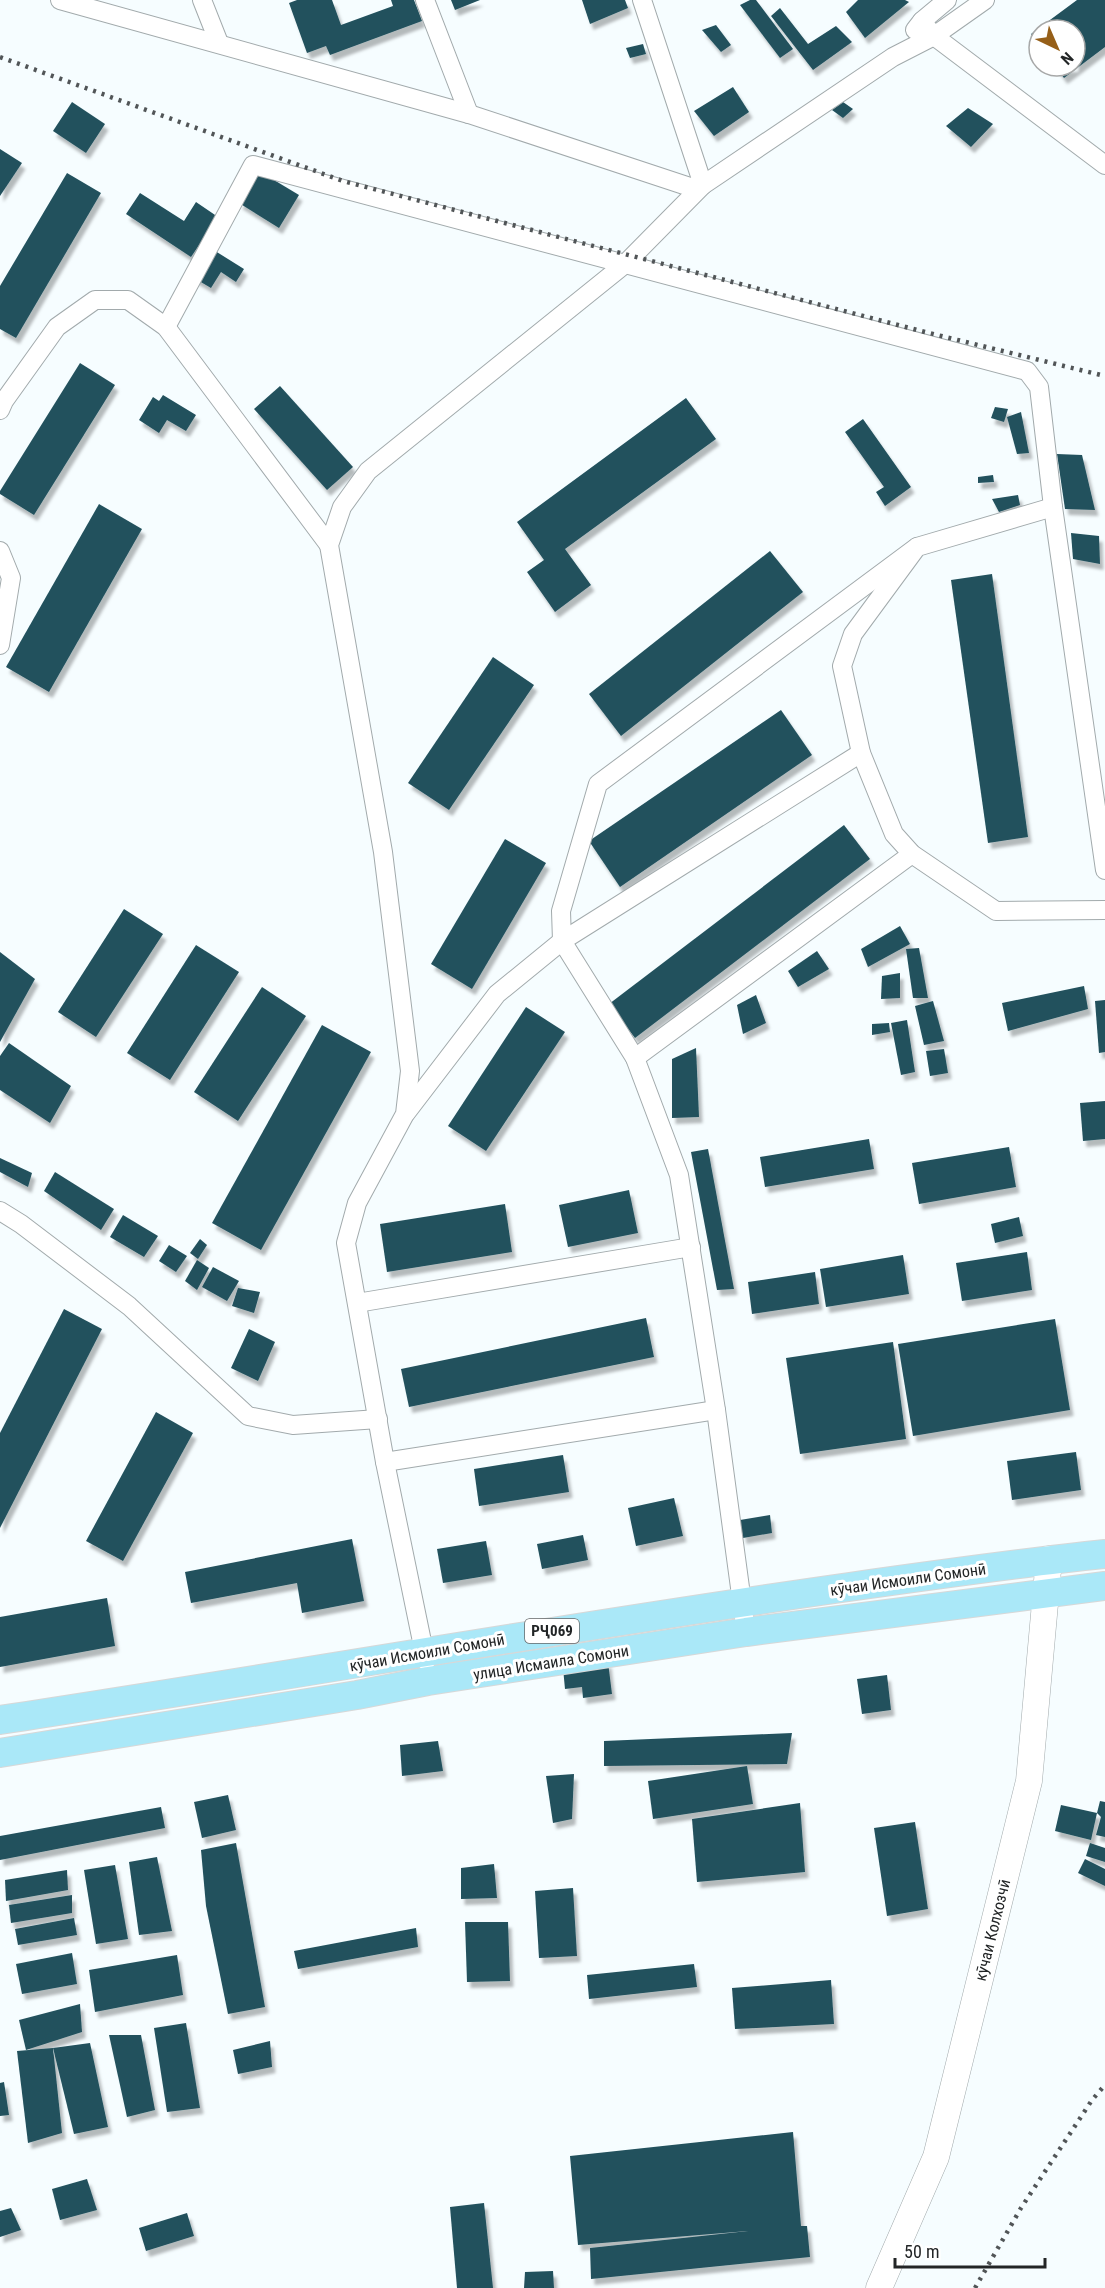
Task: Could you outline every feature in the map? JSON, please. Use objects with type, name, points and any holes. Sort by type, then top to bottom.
[{"type":"main road","name":"кӯчаи Исмоили Сомонӣ","points":[[0,1720],[742,1602],[1105,1554]]},
{"type":"main road","name":"кӯчаи Колхозчӣ","points":[[879,2288],[936,2157],[1029,1781],[1049,1560]]},
{"type":"main road","name":"улица Исмаила Сомони","points":[[0,1752],[357,1695],[428,1681],[746,1632],[1105,1586]]},
{"type":"street","points":[[60,0],[469,114],[690,187],[703,185]]},
{"type":"street","points":[[202,0],[219,43]]},
{"type":"street","points":[[425,0],[469,114]]},
{"type":"street","points":[[642,0],[703,185]]},
{"type":"street","points":[[893,57],[921,21],[948,0]]},
{"type":"street","points":[[329,545],[342,507],[368,471],[625,264],[703,185],[893,57],[934,36],[980,1]]},
{"type":"street","points":[[921,21],[934,36],[1105,165]]},
{"type":"street","points":[[166,327],[253,165],[1027,371],[1039,387],[1053,507],[1105,870]]},
{"type":"street","points":[[1,402],[57,327],[94,300],[128,300],[166,327],[329,545],[382,852],[410,1071],[405,1114]]},
{"type":"street","points":[[746,1632],[716,1410],[679,1175],[635,1058],[562,941],[561,911],[598,784],[917,547],[1053,507]]},
{"type":"street","points":[[917,547],[853,634],[842,666],[861,753],[894,834],[912,854],[996,911],[1105,910]]},
{"type":"street","points":[[0,551],[11,578],[0,645]]},
{"type":"street","points":[[428,1681],[346,1243],[357,1203],[405,1114],[497,994],[562,941],[861,753]]},
{"type":"street","points":[[635,1058],[912,854]]},
{"type":"street","points":[[0,1211],[21,1224],[129,1306],[248,1416],[293,1425],[378,1419]]},
{"type":"street","points":[[357,1303],[691,1247]]},
{"type":"street","points":[[386,1462],[716,1410]]},
{"type":"building","points":[[297,0],[332,0],[341,25],[393,6],[391,0],[414,0],[422,21],[330,55],[326,46],[307,53],[289,3]]},
{"type":"building","points":[[451,0],[480,0],[455,10]]},
{"type":"building","points":[[582,0],[625,0],[628,8],[590,24]]},
{"type":"building","points":[[756,0],[793,49],[780,58],[740,5]]},
{"type":"building","points":[[858,0],[905,0],[909,2],[865,38],[846,12]]},
{"type":"building","points":[[1077,0],[1105,0],[1105,47],[1087,61],[1087,18],[1053,18]]},
{"type":"building","points":[[780,8],[808,44],[836,26],[852,42],[813,70],[771,16]]},
{"type":"building","points":[[716,25],[731,45],[721,52],[702,30]]},
{"type":"building","points":[[643,44],[646,54],[630,58],[626,48]]},
{"type":"building","points":[[733,87],[749,112],[714,136],[694,111]]},
{"type":"building","points":[[72,102],[105,124],[86,153],[53,131]]},
{"type":"building","points":[[843,102],[853,109],[843,118],[832,110]]},
{"type":"building","points":[[968,108],[993,124],[971,147],[946,126]]},
{"type":"building","points":[[0,149],[22,163],[0,196]]},
{"type":"building","points":[[259,171],[299,195],[279,228],[239,203]]},
{"type":"building","points":[[67,173],[101,193],[16,338],[0,329],[0,286]]},
{"type":"building","points":[[140,193],[184,221],[196,202],[218,217],[191,257],[126,214]]},
{"type":"building","points":[[212,249],[244,269],[236,282],[221,272],[211,288],[194,278]]},
{"type":"building","points":[[80,363],[115,385],[34,515],[0,494],[0,491]]},
{"type":"building","points":[[280,386],[353,467],[327,490],[254,409]]},
{"type":"building","points":[[163,395],[196,415],[186,431],[167,420],[159,433],[139,420],[153,397],[159,401]]},
{"type":"building","points":[[686,398],[716,439],[565,549],[591,585],[555,612],[527,572],[544,560],[517,522]]},
{"type":"building","points":[[995,407],[1008,409],[1004,422],[991,418]]},
{"type":"building","points":[[1021,412],[1029,453],[1017,454],[1007,417]]},
{"type":"building","points":[[863,419],[911,487],[885,506],[876,492],[884,487],[845,432]]},
{"type":"building","points":[[1057,454],[1082,455],[1095,510],[1065,509]]},
{"type":"building","points":[[993,475],[994,482],[978,483],[978,477]]},
{"type":"building","points":[[1018,495],[1020,505],[999,512],[992,499]]},
{"type":"building","points":[[99,504],[142,529],[49,692],[6,667]]},
{"type":"building","points":[[1071,533],[1099,536],[1100,564],[1073,559]]},
{"type":"building","points":[[770,551],[803,592],[621,736],[589,694]]},
{"type":"building","points":[[992,574],[1028,837],[988,843],[951,580]]},
{"type":"building","points":[[493,657],[534,685],[449,810],[408,783]]},
{"type":"building","points":[[781,710],[812,755],[620,887],[589,841]]},
{"type":"building","points":[[844,825],[870,859],[635,1038],[609,1004]]},
{"type":"building","points":[[505,839],[546,863],[472,989],[431,964]]},
{"type":"building","points":[[124,909],[163,934],[96,1037],[58,1012]]},
{"type":"building","points":[[900,926],[910,944],[868,967],[861,949]]},
{"type":"building","points":[[196,945],[239,972],[170,1080],[127,1053]]},
{"type":"building","points":[[919,948],[928,998],[913,998],[906,949]]},
{"type":"building","points":[[817,951],[829,969],[798,987],[788,971]]},
{"type":"building","points":[[0,952],[35,979],[0,1042]]},
{"type":"building","points":[[900,973],[900,998],[881,999],[882,976]]},
{"type":"building","points":[[1084,986],[1088,1009],[1008,1031],[1002,1003]]},
{"type":"building","points":[[262,987],[306,1016],[238,1121],[194,1092]]},
{"type":"building","points":[[756,995],[766,1023],[743,1034],[737,1005]]},
{"type":"building","points":[[1105,1000],[1105,1052],[1099,1053],[1095,1001]]},
{"type":"building","points":[[933,1001],[944,1041],[924,1045],[915,1006]]},
{"type":"building","points":[[526,1007],[565,1032],[486,1151],[448,1126]]},
{"type":"building","points":[[907,1020],[915,1072],[901,1075],[891,1023]]},
{"type":"building","points":[[889,1023],[890,1032],[872,1035],[872,1024]]},
{"type":"building","points":[[322,1025],[371,1052],[261,1250],[212,1223]]},
{"type":"building","points":[[9,1043],[71,1086],[50,1123],[0,1090],[0,1056]]},
{"type":"building","points":[[696,1048],[699,1117],[672,1118],[672,1059]]},
{"type":"building","points":[[944,1049],[948,1073],[930,1076],[926,1051]]},
{"type":"building","points":[[1105,1101],[1105,1139],[1083,1141],[1080,1103]]},
{"type":"building","points":[[869,1139],[874,1169],[765,1187],[760,1157]]},
{"type":"building","points":[[1009,1147],[1016,1187],[919,1204],[912,1163]]},
{"type":"building","points":[[708,1149],[734,1289],[717,1290],[691,1152]]},
{"type":"building","points":[[0,1158],[32,1173],[28,1187],[0,1172]]},
{"type":"building","points":[[55,1172],[114,1209],[101,1230],[44,1191]]},
{"type":"building","points":[[629,1190],[638,1233],[568,1247],[559,1205]]},
{"type":"building","points":[[505,1204],[512,1252],[387,1272],[380,1224]]},
{"type":"building","points":[[123,1215],[158,1236],[144,1257],[110,1237]]},
{"type":"building","points":[[1019,1217],[1023,1236],[995,1243],[991,1224]]},
{"type":"building","points":[[200,1239],[207,1245],[198,1259],[190,1253]]},
{"type":"building","points":[[169,1245],[187,1256],[176,1272],[159,1261]]},
{"type":"building","points":[[1027,1252],[1032,1290],[962,1301],[956,1263]]},
{"type":"building","points":[[903,1255],[909,1294],[826,1307],[820,1269]]},
{"type":"building","points":[[197,1260],[209,1268],[197,1290],[185,1281]]},
{"type":"building","points":[[213,1267],[239,1281],[227,1301],[202,1287]]},
{"type":"building","points":[[815,1272],[819,1304],[752,1314],[748,1282]]},
{"type":"building","points":[[238,1288],[260,1292],[254,1313],[232,1306]]},
{"type":"building","points":[[64,1309],[102,1329],[0,1528],[0,1433]]},
{"type":"building","points":[[646,1318],[654,1357],[409,1407],[401,1369]]},
{"type":"building","points":[[1055,1319],[1070,1410],[913,1436],[898,1344]]},
{"type":"building","points":[[249,1329],[275,1342],[258,1381],[231,1368]]},
{"type":"building","points":[[893,1342],[906,1439],[800,1454],[786,1358]]},
{"type":"building","points":[[156,1412],[193,1433],[123,1561],[86,1541]]},
{"type":"building","points":[[1076,1452],[1081,1490],[1012,1500],[1007,1461]]},
{"type":"building","points":[[563,1455],[569,1492],[479,1506],[474,1469]]},
{"type":"building","points":[[674,1498],[683,1536],[636,1546],[628,1508]]},
{"type":"building","points":[[770,1515],[772,1533],[743,1538],[740,1520]]},
{"type":"building","points":[[583,1535],[588,1560],[542,1569],[537,1544]]},
{"type":"building","points":[[352,1539],[364,1601],[302,1613],[297,1583],[191,1603],[185,1572]]},
{"type":"building","points":[[486,1541],[492,1575],[443,1583],[437,1549]]},
{"type":"building","points":[[107,1598],[115,1646],[0,1667],[0,1617]]},
{"type":"building","points":[[608,1662],[612,1694],[583,1698],[582,1687],[565,1689],[563,1668]]},
{"type":"building","points":[[887,1675],[891,1710],[862,1714],[857,1679]]},
{"type":"building","points":[[792,1733],[787,1764],[604,1766],[604,1741]]},
{"type":"building","points":[[438,1741],[443,1771],[402,1776],[400,1745]]},
{"type":"building","points":[[747,1766],[753,1804],[653,1819],[648,1781]]},
{"type":"building","points":[[574,1774],[572,1819],[553,1823],[546,1776]]},
{"type":"building","points":[[228,1795],[236,1830],[202,1838],[194,1802]]},
{"type":"building","points":[[1100,1801],[1105,1802],[1105,1837],[1096,1835],[1101,1817],[1097,1813]]},
{"type":"building","points":[[800,1803],[805,1872],[697,1882],[692,1819]]},
{"type":"building","points":[[1061,1805],[1097,1813],[1091,1840],[1055,1831]]},
{"type":"building","points":[[161,1807],[165,1828],[0,1860],[0,1836]]},
{"type":"building","points":[[915,1822],[928,1909],[887,1916],[874,1828]]},
{"type":"building","points":[[236,1843],[265,2007],[228,2014],[206,1906],[201,1850]]},
{"type":"building","points":[[1090,1843],[1105,1848],[1105,1862],[1086,1856]]},
{"type":"building","points":[[157,1857],[172,1931],[139,1935],[129,1862]]},
{"type":"building","points":[[1085,1859],[1105,1869],[1105,1886],[1078,1873]]},
{"type":"building","points":[[494,1864],[497,1898],[461,1899],[461,1868]]},
{"type":"building","points":[[115,1865],[128,1939],[96,1944],[84,1870]]},
{"type":"building","points":[[67,1870],[68,1890],[6,1901],[5,1880]]},
{"type":"building","points":[[573,1888],[577,1956],[539,1958],[535,1891]]},
{"type":"building","points":[[72,1895],[72,1913],[11,1923],[9,1905]]},
{"type":"building","points":[[74,1918],[77,1935],[18,1945],[15,1929]]},
{"type":"building","points":[[465,1922],[508,1922],[510,1981],[467,1982]]},
{"type":"building","points":[[416,1928],[418,1947],[298,1969],[294,1951]]},
{"type":"building","points":[[72,1953],[77,1984],[22,1994],[16,1964]]},
{"type":"building","points":[[177,1955],[183,1995],[95,2012],[89,1970]]},
{"type":"building","points":[[694,1964],[697,1987],[589,1999],[587,1975]]},
{"type":"building","points":[[831,1980],[834,2024],[735,2029],[732,1988]]},
{"type":"building","points":[[80,2004],[82,2032],[26,2050],[19,2020]]},
{"type":"building","points":[[186,2023],[200,2108],[167,2112],[154,2028]]},
{"type":"building","points":[[109,2035],[141,2035],[155,2110],[127,2117]]},
{"type":"building","points":[[270,2041],[272,2067],[238,2074],[233,2050]]},
{"type":"building","points":[[90,2043],[108,2127],[74,2134],[53,2048]]},
{"type":"building","points":[[53,2048],[62,2133],[28,2143],[17,2051]]},
{"type":"building","points":[[4,2082],[9,2115],[0,2116],[0,2083]]},
{"type":"building","points":[[793,2132],[801,2226],[807,2226],[810,2257],[591,2279],[590,2248],[748,2231],[578,2245],[570,2156]]},
{"type":"building","points":[[87,2179],[97,2210],[60,2220],[52,2189]]},
{"type":"building","points":[[484,2203],[493,2288],[457,2288],[450,2207]]},
{"type":"building","points":[[11,2208],[21,2230],[0,2237],[0,2211]]},
{"type":"building","points":[[187,2213],[194,2236],[146,2251],[139,2228]]},
{"type":"building","points":[[553,2271],[554,2288],[524,2288],[525,2272]]},
{"type":"railway","points":[[0,57],[343,181],[925,332],[1105,376]]},
{"type":"railway","points":[[975,2288],[1021,2208],[1092,2100],[1105,2085]]}]
